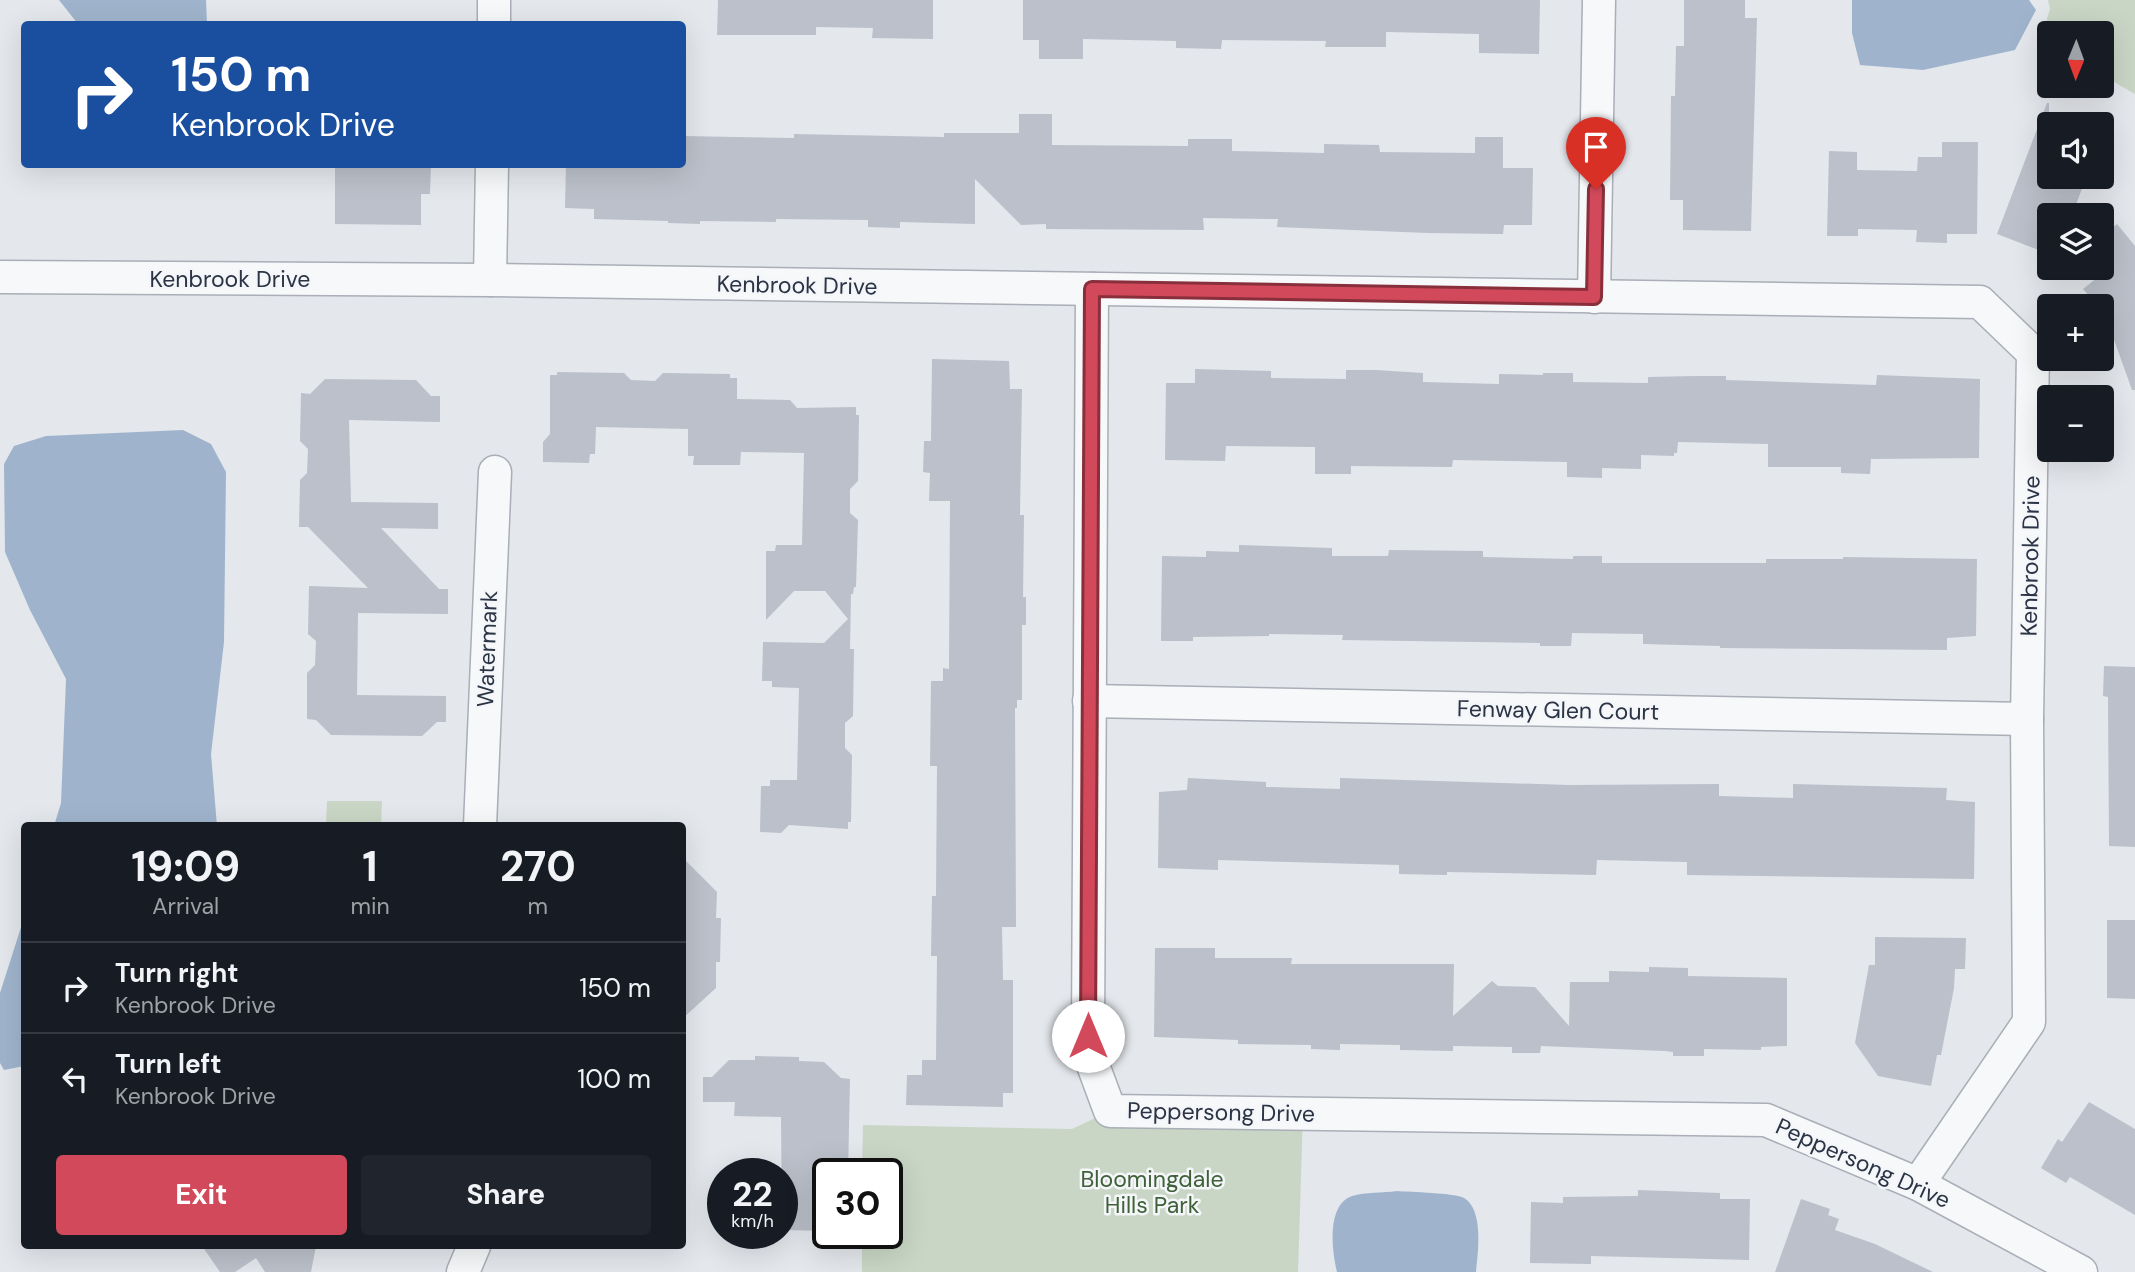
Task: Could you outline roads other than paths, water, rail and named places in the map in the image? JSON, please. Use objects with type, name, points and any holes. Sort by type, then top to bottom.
[{"type":"street","points":[[494,0],[494,21]]},
{"type":"street","points":[[1594,297],[1599,0]]},
{"type":"street","points":[[490,280],[492,168]]},
{"type":"street","name":"Kenbrook Drive","points":[[0,277],[490,280],[1980,302],[2033,353],[2027,719],[2029,1022],[1918,1184]]},
{"type":"street","name":"Peppersong Drive","points":[[1092,289],[1088,1036],[1090,1057],[1110,1111],[1766,1120],[1918,1184],[2081,1272]]},
{"type":"street","name":"Watermark","points":[[480,822],[495,472]]},
{"type":"street","name":"Fenway Glen Court","points":[[1089,701],[2027,719]]},
{"type":"street","points":[[463,1272],[473,1249]]},
{"type":"water","points":[[59,0],[206,0],[207,21],[76,21]]},
{"type":"water","points":[[1852,0],[2029,0],[2036,10],[2015,50],[1923,70],[1860,65],[1852,33]]},
{"type":"water","points":[[183,430],[211,444],[226,472],[224,642],[211,754],[217,822],[55,822],[61,803],[66,679],[30,610],[5,552],[4,464],[14,446],[46,436]]},
{"type":"water","points":[[21,927],[21,1067],[4,1070],[0,1063],[0,993]]},
{"type":"water","points":[[1397,1191],[1452,1195],[1464,1198],[1470,1204],[1475,1212],[1478,1232],[1476,1272],[1337,1272],[1333,1230],[1338,1209],[1352,1196]]},
{"type":"park label","name":"Bloomingdale Hills Park","points":[[1152,1192]]}]
